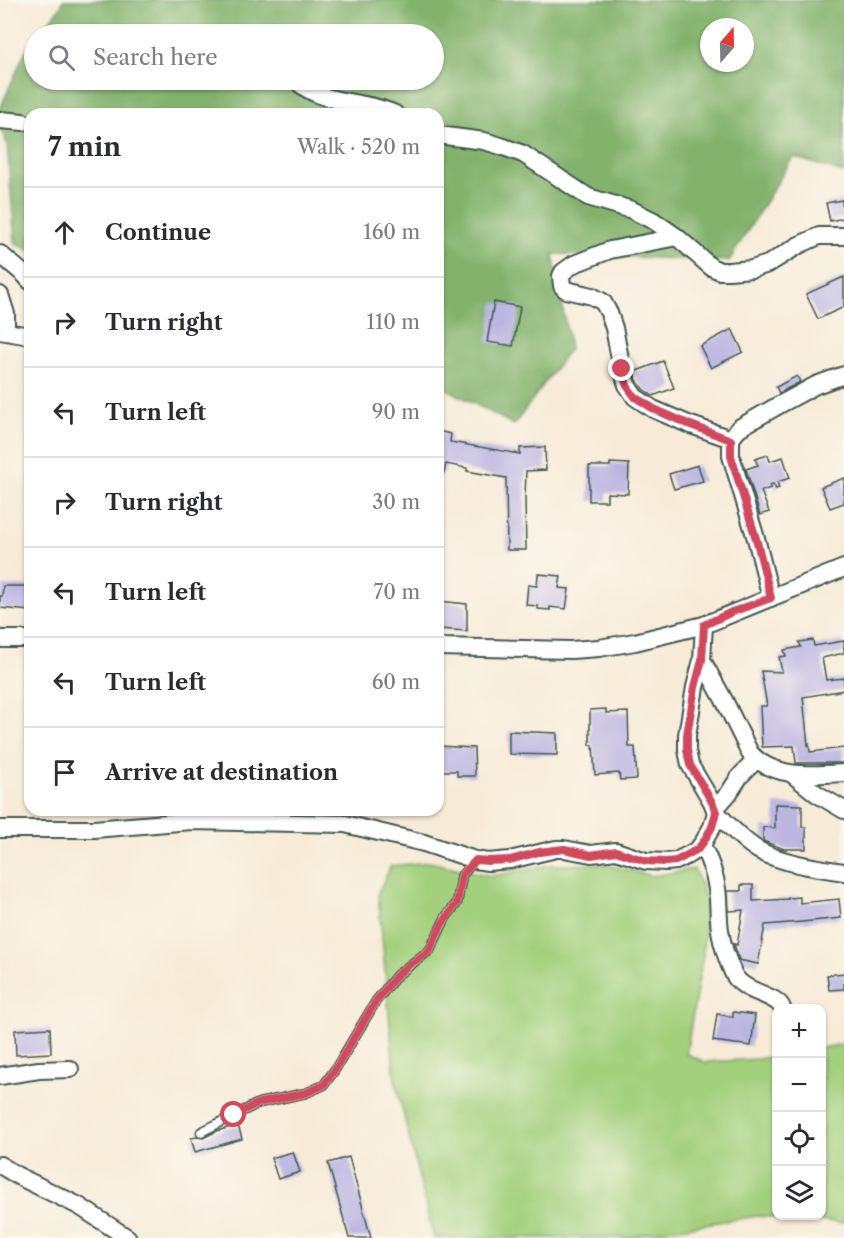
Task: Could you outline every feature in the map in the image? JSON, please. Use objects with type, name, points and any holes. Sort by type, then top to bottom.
[{"type":"street","points":[[309,90],[315,94],[381,108]]},
{"type":"street","points":[[0,120],[23,122]]},
{"type":"street","points":[[444,136],[484,141],[523,154],[588,197],[632,210],[654,221],[677,237],[711,267],[720,271],[752,269],[768,264],[819,236],[844,236]]},
{"type":"street","points":[[677,237],[610,250],[574,264],[563,272],[562,286],[566,290],[586,294],[603,302],[614,328],[627,386],[635,397],[654,409],[731,440]]},
{"type":"street","points":[[0,254],[24,274]]},
{"type":"street","points":[[0,295],[6,314],[3,331],[24,335]]},
{"type":"street","points":[[771,598],[731,456],[731,440],[739,428],[816,386],[844,375]]},
{"type":"street","points":[[444,647],[571,650],[599,648],[666,635],[704,625],[844,568]]},
{"type":"street","points":[[704,625],[702,660],[695,687],[687,735],[687,750],[690,765],[715,810],[740,836],[758,850],[780,860],[844,872]]},
{"type":"street","points":[[0,639],[24,639]]},
{"type":"street","points":[[702,660],[750,753],[762,765],[792,774],[844,773]]},
{"type":"street","points":[[0,829],[94,829],[191,821],[345,824],[424,843],[476,860],[510,860],[539,852],[564,849],[591,855],[616,851],[646,861],[666,862],[676,861],[702,845],[712,827],[715,810],[740,776],[756,760]]},
{"type":"street","points":[[792,774],[817,794],[844,810]]},
{"type":"street","points":[[702,845],[714,874],[718,891],[720,932],[735,975],[745,987],[778,1001],[780,1004]]},
{"type":"street","points":[[0,1076],[39,1070],[70,1069]]},
{"type":"street","points":[[0,1165],[79,1206],[128,1238]]},
{"type":"lane","points":[[201,1132],[259,1103],[306,1093],[324,1085],[376,1001],[397,975],[430,950],[442,924],[457,903],[462,875],[476,860]]},
{"type":"green space","points":[[63,0],[844,0],[844,173],[793,157],[729,261],[553,254],[570,348],[514,425],[444,387],[444,108],[24,108],[24,248],[15,243],[7,144],[0,128],[0,109],[24,54],[24,90],[444,90],[444,24],[47,24]]},
{"type":"green space","points":[[429,862],[491,876],[551,865],[602,864],[652,876],[694,869],[706,898],[703,954],[686,1054],[705,1062],[772,1057],[772,1217],[757,1216],[628,1238],[434,1238],[395,1080],[378,893],[391,866]]},
{"type":"green space","points":[[844,1044],[844,1223],[807,1220],[826,1220],[826,1047]]},
{"type":"building","points":[[842,200],[844,218],[830,221],[826,203]]},
{"type":"building","points":[[844,277],[844,307],[818,319],[806,294]]},
{"type":"building","points":[[494,302],[520,307],[513,346],[487,342]]},
{"type":"building","points":[[732,329],[743,352],[711,368],[700,346]]},
{"type":"building","points":[[663,361],[674,388],[653,396],[643,389],[634,372]]},
{"type":"building","points":[[797,376],[800,382],[779,393],[776,387]]},
{"type":"building","points":[[444,432],[451,434],[450,442],[520,454],[520,448],[545,447],[546,470],[526,471],[526,550],[507,550],[506,478],[467,471],[467,468],[446,464],[444,473]]},
{"type":"building","points":[[768,455],[770,461],[783,457],[790,478],[777,482],[779,488],[776,489],[773,484],[770,485],[771,488],[761,491],[769,512],[760,515],[746,469],[758,465],[755,459]]},
{"type":"building","points":[[610,463],[629,464],[628,494],[607,493],[607,501],[589,501],[589,466],[610,466]]},
{"type":"building","points":[[698,465],[703,481],[674,489],[669,474]]},
{"type":"building","points":[[844,478],[844,503],[830,508],[821,487]]},
{"type":"building","points":[[538,574],[561,576],[559,588],[569,589],[566,609],[550,607],[550,610],[538,609],[538,606],[526,605],[528,585],[537,586]]},
{"type":"building","points":[[3,586],[24,586],[24,610],[0,608],[0,596],[2,596]]},
{"type":"building","points":[[444,602],[467,604],[467,631],[444,629]]},
{"type":"building","points":[[813,640],[814,646],[844,641],[844,653],[822,658],[826,680],[844,678],[844,690],[803,697],[808,745],[810,752],[844,748],[844,763],[796,763],[794,746],[762,747],[760,706],[767,706],[761,671],[782,672],[779,657],[786,656],[784,650],[801,647],[799,642]]},
{"type":"building","points":[[606,709],[606,713],[628,712],[629,747],[635,747],[637,779],[620,780],[619,773],[595,775],[593,745],[590,745],[590,710]]},
{"type":"building","points":[[509,731],[557,733],[557,755],[509,754]]},
{"type":"building","points":[[444,746],[474,748],[475,776],[457,776],[457,771],[444,771]]},
{"type":"building","points":[[775,804],[802,805],[802,827],[806,827],[806,849],[784,849],[763,841],[763,827],[775,828]]},
{"type":"building","points":[[741,885],[753,885],[753,901],[800,897],[800,903],[839,899],[841,918],[765,925],[758,964],[739,960],[734,944],[737,945],[743,910],[729,911],[728,891],[741,891]]},
{"type":"building","points":[[844,973],[844,989],[829,990],[827,975]]},
{"type":"building","points":[[733,1012],[755,1015],[751,1046],[713,1041],[717,1014],[733,1017]]},
{"type":"building","points":[[50,1028],[51,1053],[16,1055],[15,1030]]},
{"type":"building","points":[[238,1125],[242,1139],[195,1152],[191,1138],[203,1138]]},
{"type":"building","points":[[293,1152],[300,1172],[278,1179],[271,1158]]},
{"type":"building","points":[[349,1157],[371,1238],[349,1238],[328,1163]]},
{"type":"route","points":[[234,1115],[259,1103],[306,1093],[319,1088],[328,1081],[376,1001],[397,975],[430,950],[446,917],[457,903],[462,875],[476,860],[510,860],[539,852],[564,849],[591,855],[616,851],[646,861],[676,861],[698,849],[712,827],[716,812],[690,765],[687,750],[687,735],[702,660],[704,625],[771,598],[731,456],[731,440],[654,409],[635,397],[627,386],[622,369]]}]
